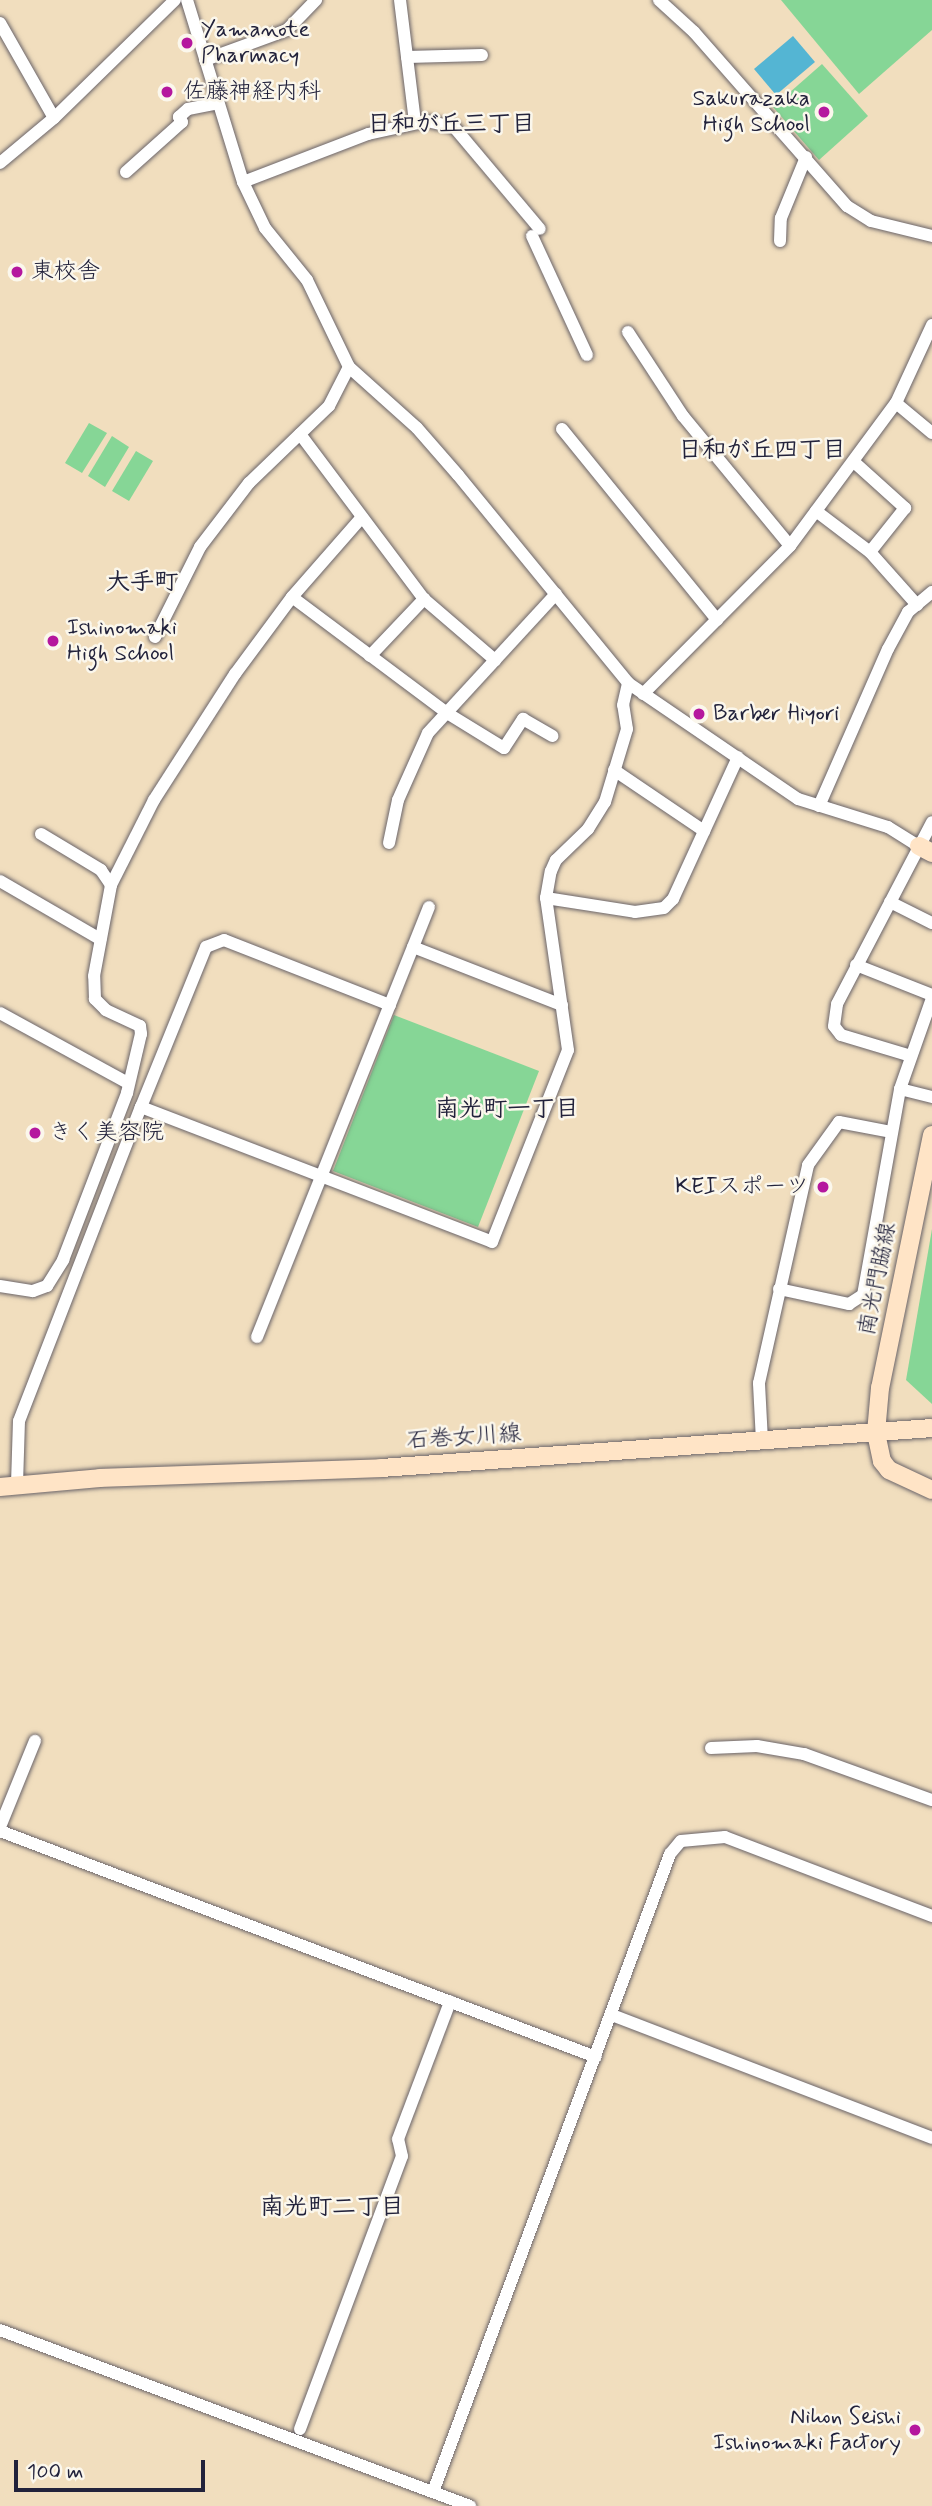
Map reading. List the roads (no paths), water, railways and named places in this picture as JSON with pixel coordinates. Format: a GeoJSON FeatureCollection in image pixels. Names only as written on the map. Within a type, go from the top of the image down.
{"type":"FeatureCollection","features":[{"type":"Feature","properties":{"kind":"main road","name":"南光門脇線"},"geometry":{"type":"LineString","coordinates":[[876,1433],[880,1388],[932,1135]]}},
{"type":"Feature","properties":{"kind":"main road","name":"石巻女川線"},"geometry":{"type":"LineString","coordinates":[[9,1485],[381,1468],[932,1428]]}},
{"type":"Feature","properties":{"kind":"main road"},"geometry":{"type":"LineString","coordinates":[[876,1433],[882,1461],[889,1471],[932,1490]]}},
{"type":"Feature","properties":{"kind":"street"},"geometry":{"type":"LineString","coordinates":[[0,163],[54,118],[175,0]]}},
{"type":"Feature","properties":{"kind":"street"},"geometry":{"type":"LineString","coordinates":[[187,0],[243,182],[265,228],[307,280],[349,367],[417,428],[628,683],[738,757],[786,793],[888,827],[926,849]]}},
{"type":"Feature","properties":{"kind":"street"},"geometry":{"type":"LineString","coordinates":[[205,60],[287,30],[317,0]]}},
{"type":"Feature","properties":{"kind":"street"},"geometry":{"type":"LineString","coordinates":[[400,0],[415,122]]}},
{"type":"Feature","properties":{"kind":"street"},"geometry":{"type":"LineString","coordinates":[[659,0],[694,32],[806,157],[846,206],[871,221],[932,236]]}},
{"type":"Feature","properties":{"kind":"street"},"geometry":{"type":"LineString","coordinates":[[0,23],[54,118]]}},
{"type":"Feature","properties":{"kind":"street"},"geometry":{"type":"LineString","coordinates":[[407,57],[482,55]]}},
{"type":"Feature","properties":{"kind":"street"},"geometry":{"type":"LineString","coordinates":[[126,172],[182,122],[178,117],[188,109],[218,103]]}},
{"type":"Feature","properties":{"kind":"street"},"geometry":{"type":"LineString","coordinates":[[243,182],[368,134],[415,122],[454,127],[536,233],[587,355]]}},
{"type":"Feature","properties":{"kind":"street"},"geometry":{"type":"LineString","coordinates":[[780,241],[781,218],[806,157]]}},
{"type":"Feature","properties":{"kind":"street"},"geometry":{"type":"LineString","coordinates":[[643,694],[790,545],[896,403],[932,325]]}},
{"type":"Feature","properties":{"kind":"street"},"geometry":{"type":"LineString","coordinates":[[628,332],[683,416],[790,545]]}},
{"type":"Feature","properties":{"kind":"street"},"geometry":{"type":"LineString","coordinates":[[155,637],[200,547],[249,483],[329,406],[349,367]]}},
{"type":"Feature","properties":{"kind":"street"},"geometry":{"type":"LineString","coordinates":[[896,403],[932,433]]}},
{"type":"Feature","properties":{"kind":"street"},"geometry":{"type":"LineString","coordinates":[[562,429],[717,620]]}},
{"type":"Feature","properties":{"kind":"street"},"geometry":{"type":"LineString","coordinates":[[300,434],[424,599],[495,660]]}},
{"type":"Feature","properties":{"kind":"street"},"geometry":{"type":"LineString","coordinates":[[854,462],[905,508],[870,552]]}},
{"type":"Feature","properties":{"kind":"street"},"geometry":{"type":"LineString","coordinates":[[816,511],[870,552],[917,605]]}},
{"type":"Feature","properties":{"kind":"street"},"geometry":{"type":"LineString","coordinates":[[0,1286],[33,1291],[47,1286],[63,1260],[127,1093],[126,1082],[140,1026],[106,1010],[95,999],[100,939],[111,885],[154,800],[292,597],[362,517]]}},
{"type":"Feature","properties":{"kind":"street"},"geometry":{"type":"LineString","coordinates":[[819,806],[883,659],[917,605],[932,592]]}},
{"type":"Feature","properties":{"kind":"street"},"geometry":{"type":"LineString","coordinates":[[389,843],[398,800],[428,733],[556,594]]}},
{"type":"Feature","properties":{"kind":"street"},"geometry":{"type":"LineString","coordinates":[[292,597],[447,713],[505,748],[523,719],[552,736]]}},
{"type":"Feature","properties":{"kind":"street"},"geometry":{"type":"LineString","coordinates":[[370,656],[424,599]]}},
{"type":"Feature","properties":{"kind":"street"},"geometry":{"type":"LineString","coordinates":[[141,1107],[492,1242],[569,1050],[546,898],[555,860],[588,829],[605,802],[627,729],[623,705],[628,683]]}},
{"type":"Feature","properties":{"kind":"street"},"geometry":{"type":"LineString","coordinates":[[546,898],[635,912],[664,908],[673,899],[738,757]]}},
{"type":"Feature","properties":{"kind":"street"},"geometry":{"type":"LineString","coordinates":[[614,770],[704,831]]}},
{"type":"Feature","properties":{"kind":"street"},"geometry":{"type":"LineString","coordinates":[[911,1056],[841,1035],[834,1026],[837,1004],[890,902],[926,849],[932,822]]}},
{"type":"Feature","properties":{"kind":"street"},"geometry":{"type":"LineString","coordinates":[[41,834],[101,870],[111,885]]}},
{"type":"Feature","properties":{"kind":"street"},"geometry":{"type":"LineString","coordinates":[[0,881],[100,939]]}},
{"type":"Feature","properties":{"kind":"street"},"geometry":{"type":"LineString","coordinates":[[890,902],[932,923]]}},
{"type":"Feature","properties":{"kind":"street"},"geometry":{"type":"LineString","coordinates":[[257,1337],[429,907]]}},
{"type":"Feature","properties":{"kind":"street"},"geometry":{"type":"LineString","coordinates":[[9,1485],[19,1421],[206,947],[224,940],[390,1005]]}},
{"type":"Feature","properties":{"kind":"street"},"geometry":{"type":"LineString","coordinates":[[413,947],[562,1005]]}},
{"type":"Feature","properties":{"kind":"street"},"geometry":{"type":"LineString","coordinates":[[779,1289],[849,1304],[863,1295],[900,1089],[932,997],[856,965]]}},
{"type":"Feature","properties":{"kind":"street"},"geometry":{"type":"LineString","coordinates":[[0,1013],[126,1082]]}},
{"type":"Feature","properties":{"kind":"street"},"geometry":{"type":"LineString","coordinates":[[900,1089],[932,1097]]}},
{"type":"Feature","properties":{"kind":"street"},"geometry":{"type":"LineString","coordinates":[[762,1441],[758,1383],[808,1165],[839,1122],[892,1132]]}},
{"type":"Feature","properties":{"kind":"street"},"geometry":{"type":"LineString","coordinates":[[63,1260],[78,1267]]}},
{"type":"Feature","properties":{"kind":"street"},"geometry":{"type":"LineString","coordinates":[[35,1741],[0,1829],[596,2057]]}},
{"type":"Feature","properties":{"kind":"street"},"geometry":{"type":"LineString","coordinates":[[711,1748],[757,1746],[804,1755],[932,1800]]}},
{"type":"Feature","properties":{"kind":"street"},"geometry":{"type":"LineString","coordinates":[[433,2492],[670,1854],[681,1841],[725,1836],[932,1916]]}},
{"type":"Feature","properties":{"kind":"street"},"geometry":{"type":"LineString","coordinates":[[300,2429],[402,2156],[398,2139],[450,2002]]}},
{"type":"Feature","properties":{"kind":"street"},"geometry":{"type":"LineString","coordinates":[[612,2015],[932,2138]]}},
{"type":"Feature","properties":{"kind":"street"},"geometry":{"type":"LineString","coordinates":[[0,2330],[470,2506]]}},
{"type":"Feature","properties":{"kind":"water"},"geometry":{"type":"Polygon","coordinates":[[[793,36],[815,62],[776,95],[754,69],[793,36]]]}},
{"type":"Feature","properties":{"kind":"place","name":"Yamanote Pharmacy"},"geometry":{"type":"Point","coordinates":[187,43]}},
{"type":"Feature","properties":{"kind":"place","name":"佐藤神経内科"},"geometry":{"type":"Point","coordinates":[167,92]}},
{"type":"Feature","properties":{"kind":"place","name":"Sakurazaka High School"},"geometry":{"type":"Point","coordinates":[824,112]}},
{"type":"Feature","properties":{"kind":"place","name":"東校舎"},"geometry":{"type":"Point","coordinates":[17,272]}},
{"type":"Feature","properties":{"kind":"place","name":"Ishinomaki High School"},"geometry":{"type":"Point","coordinates":[53,641]}},
{"type":"Feature","properties":{"kind":"place","name":"Barber Hiyori"},"geometry":{"type":"Point","coordinates":[699,714]}},
{"type":"Feature","properties":{"kind":"place","name":"きく美容院"},"geometry":{"type":"Point","coordinates":[35,1133]}},
{"type":"Feature","properties":{"kind":"place","name":"KEIスポーツ"},"geometry":{"type":"Point","coordinates":[823,1187]}},
{"type":"Feature","properties":{"kind":"place","name":"Nihon Seishi Ishinomaki Factory"},"geometry":{"type":"Point","coordinates":[915,2430]}},
{"type":"Feature","properties":{"kind":"district","name":"日和が丘三丁目"},"geometry":{"type":"Point","coordinates":[451,125]}},
{"type":"Feature","properties":{"kind":"district","name":"日和が丘四丁目"},"geometry":{"type":"Point","coordinates":[762,451]}},
{"type":"Feature","properties":{"kind":"district","name":"大手町"},"geometry":{"type":"Point","coordinates":[142,583]}},
{"type":"Feature","properties":{"kind":"district","name":"南光町一丁目"},"geometry":{"type":"Point","coordinates":[507,1110]}},
{"type":"Feature","properties":{"kind":"district","name":"南光町二丁目"},"geometry":{"type":"Point","coordinates":[332,2208]}}]}
